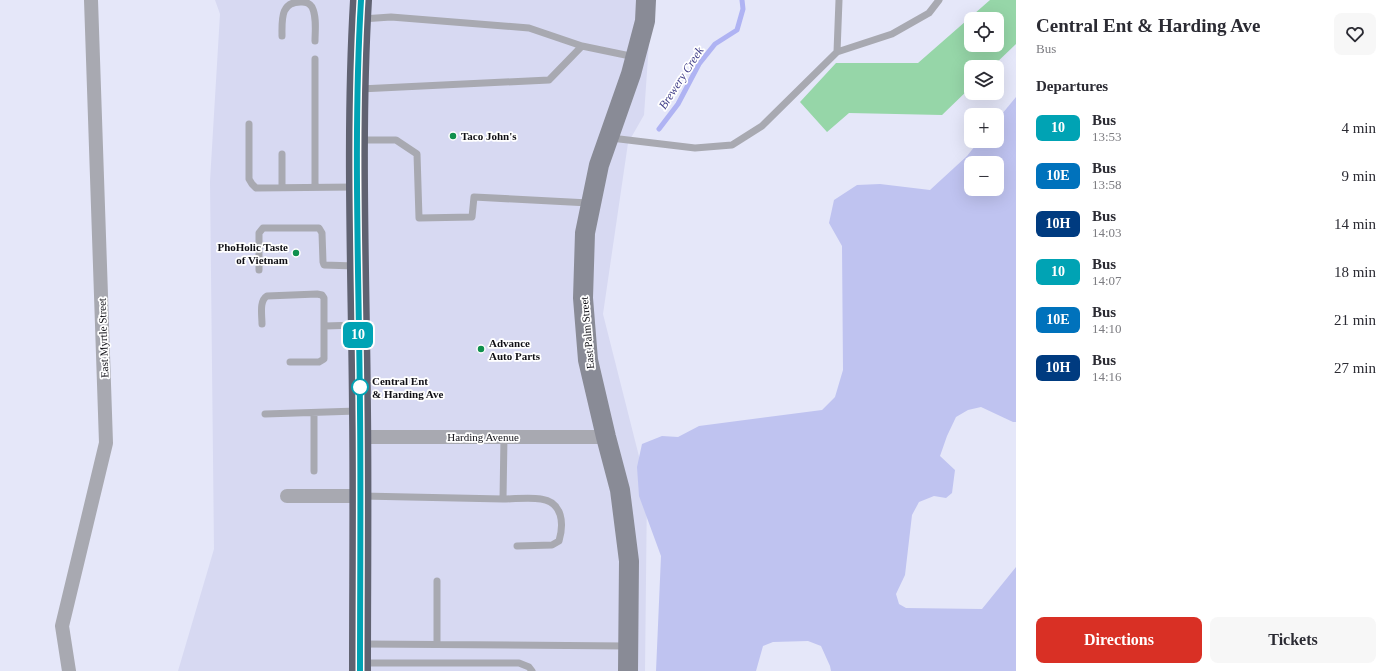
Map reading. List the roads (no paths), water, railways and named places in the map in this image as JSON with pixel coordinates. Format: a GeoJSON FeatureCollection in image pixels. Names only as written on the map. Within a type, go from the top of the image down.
{"type":"FeatureCollection","features":[{"type":"Feature","properties":{"kind":"highway"},"geometry":{"type":"LineString","coordinates":[[360,10],[357,89],[360,411],[360,659]]}},
{"type":"Feature","properties":{"kind":"street","name":"East Myrtle Street"},"geometry":{"type":"LineString","coordinates":[[69,671],[62,626],[106,443],[91,0]]}},
{"type":"Feature","properties":{"kind":"street","name":"East Palm Street"},"geometry":{"type":"LineString","coordinates":[[628,671],[629,561],[620,490],[588,360],[583,298],[585,233],[599,165],[636,57],[645,21],[646,0]]}},
{"type":"Feature","properties":{"kind":"street","name":"Harding Avenue"},"geometry":{"type":"LineString","coordinates":[[360,437],[606,438]]}},
{"type":"Feature","properties":{"kind":"street"},"geometry":{"type":"LineString","coordinates":[[287,496],[360,496]]}},
{"type":"Feature","properties":{"kind":"lane"},"geometry":{"type":"LineString","coordinates":[[838,0],[838,52]]}},
{"type":"Feature","properties":{"kind":"lane"},"geometry":{"type":"LineString","coordinates":[[609,138],[695,148],[732,144],[762,126],[838,52],[892,34],[929,13],[939,0]]}},
{"type":"Feature","properties":{"kind":"lane"},"geometry":{"type":"LineString","coordinates":[[282,36],[282,15],[286,8],[293,2],[307,2],[312,6],[315,16],[315,41]]}},
{"type":"Feature","properties":{"kind":"lane"},"geometry":{"type":"LineString","coordinates":[[360,10],[391,17],[529,28],[582,46],[636,57]]}},
{"type":"Feature","properties":{"kind":"lane"},"geometry":{"type":"LineString","coordinates":[[357,89],[389,89],[549,80],[582,46]]}},
{"type":"Feature","properties":{"kind":"lane"},"geometry":{"type":"LineString","coordinates":[[315,59],[315,187]]}},
{"type":"Feature","properties":{"kind":"lane"},"geometry":{"type":"LineString","coordinates":[[249,124],[249,179],[256,188],[357,187]]}},
{"type":"Feature","properties":{"kind":"lane"},"geometry":{"type":"LineString","coordinates":[[358,140],[396,140],[417,154],[419,218],[472,217],[474,197],[591,204]]}},
{"type":"Feature","properties":{"kind":"lane"},"geometry":{"type":"LineString","coordinates":[[282,154],[282,187]]}},
{"type":"Feature","properties":{"kind":"lane"},"geometry":{"type":"LineString","coordinates":[[259,270],[259,233],[263,228],[319,228],[322,234],[324,264],[358,266]]}},
{"type":"Feature","properties":{"kind":"lane"},"geometry":{"type":"LineString","coordinates":[[262,324],[262,302],[263,298],[267,296],[322,295],[324,298],[325,326],[324,359],[319,362],[290,362]]}},
{"type":"Feature","properties":{"kind":"lane"},"geometry":{"type":"LineString","coordinates":[[325,326],[358,325]]}},
{"type":"Feature","properties":{"kind":"lane"},"geometry":{"type":"LineString","coordinates":[[265,414],[360,411]]}},
{"type":"Feature","properties":{"kind":"lane"},"geometry":{"type":"LineString","coordinates":[[314,413],[314,471]]}},
{"type":"Feature","properties":{"kind":"lane"},"geometry":{"type":"LineString","coordinates":[[503,499],[504,437]]}},
{"type":"Feature","properties":{"kind":"lane"},"geometry":{"type":"LineString","coordinates":[[360,496],[542,499],[554,504],[561,516],[562,530],[559,541],[552,545],[517,546]]}},
{"type":"Feature","properties":{"kind":"lane"},"geometry":{"type":"LineString","coordinates":[[437,581],[437,644]]}},
{"type":"Feature","properties":{"kind":"lane"},"geometry":{"type":"LineString","coordinates":[[360,659],[437,644],[628,646]]}},
{"type":"Feature","properties":{"kind":"lane"},"geometry":{"type":"LineString","coordinates":[[360,659],[519,663],[529,667],[532,671]]}},
{"type":"Feature","properties":{"kind":"waterway","name":"Brewery Creek"},"geometry":{"type":"LineString","coordinates":[[659,129],[678,104],[699,64],[715,44],[737,30],[743,9],[742,0]]}},
{"type":"Feature","properties":{"kind":"place","name":"Taco John's"},"geometry":{"type":"Point","coordinates":[453,136]}},
{"type":"Feature","properties":{"kind":"place","name":"PhoHolic Taste of Vietnam"},"geometry":{"type":"Point","coordinates":[296,253]}},
{"type":"Feature","properties":{"kind":"place","name":"Advance Auto Parts"},"geometry":{"type":"Point","coordinates":[481,349]}},
{"type":"Feature","properties":{"kind":"place","name":"Central Ent & Harding Ave"},"geometry":{"type":"Point","coordinates":[360,387]}}]}
